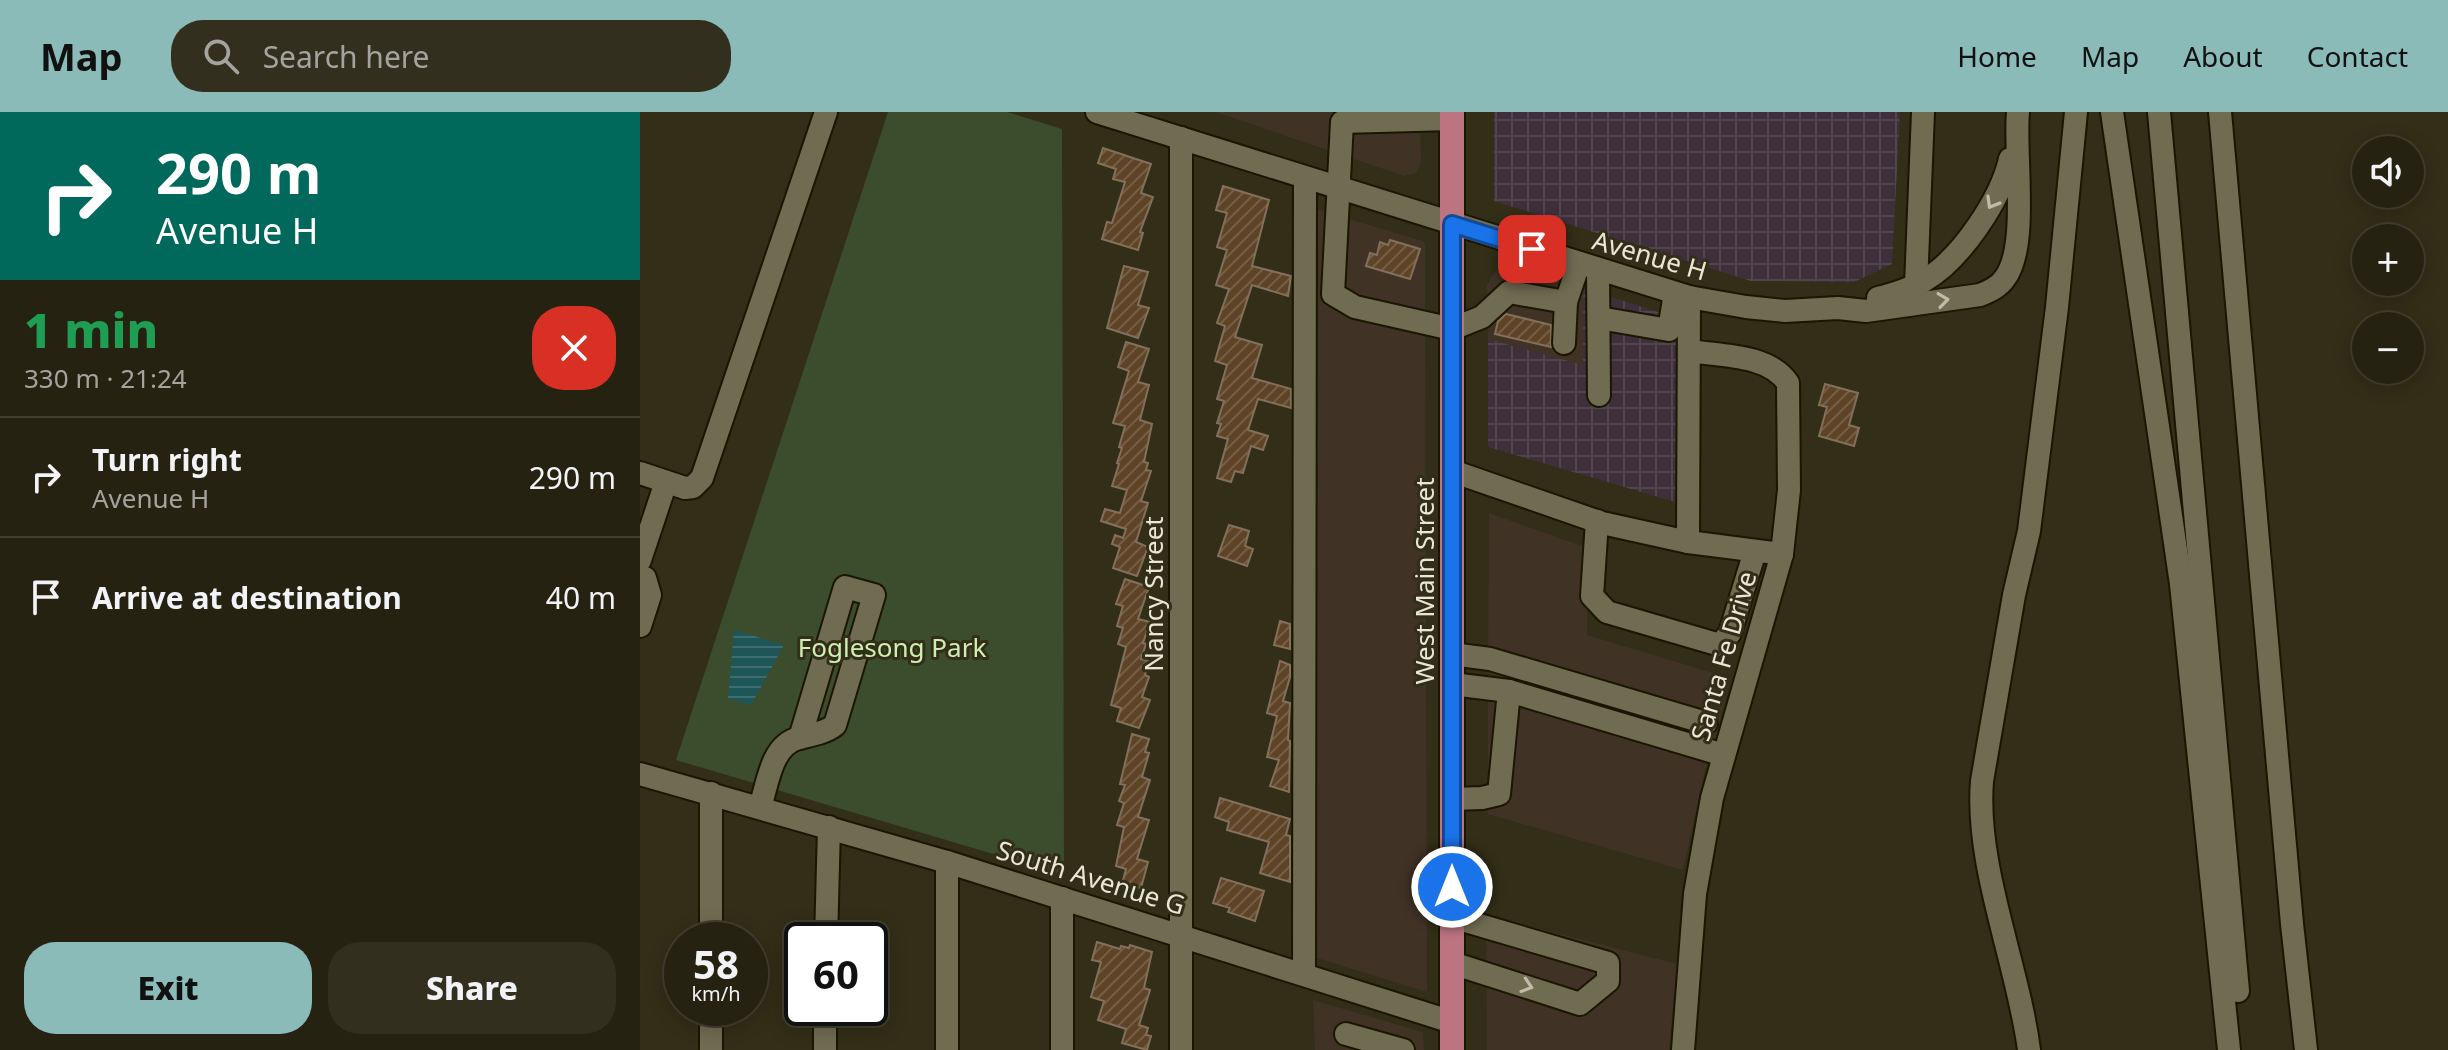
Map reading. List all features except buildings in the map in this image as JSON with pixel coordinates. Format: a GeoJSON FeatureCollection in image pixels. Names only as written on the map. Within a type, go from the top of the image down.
{"type":"FeatureCollection","features":[{"type":"Feature","properties":{"kind":"main road","name":"West Main Street"},"geometry":{"type":"LineString","coordinates":[[1452,116],[1452,1050]]}},
{"type":"Feature","properties":{"kind":"street"},"geometry":{"type":"LineString","coordinates":[[640,473],[685,488],[693,487],[702,478],[826,112]]}},
{"type":"Feature","properties":{"kind":"street","name":"Avenue H"},"geometry":{"type":"LineString","coordinates":[[1097,112],[1682,295],[1772,310],[1838,308]]}},
{"type":"Feature","properties":{"kind":"street"},"geometry":{"type":"LineString","coordinates":[[1916,285],[1923,112]]}},
{"type":"Feature","properties":{"kind":"street"},"geometry":{"type":"LineString","coordinates":[[2029,1050],[2018,985],[1984,840],[1980,808],[2008,625],[2029,531],[2057,307],[2076,112]]}},
{"type":"Feature","properties":{"kind":"street"},"geometry":{"type":"LineString","coordinates":[[2112,112],[2181,584],[2229,1050]]}},
{"type":"Feature","properties":{"kind":"street"},"geometry":{"type":"LineString","coordinates":[[2159,112],[2244,1050]]}},
{"type":"Feature","properties":{"kind":"street"},"geometry":{"type":"LineString","coordinates":[[2220,112],[2292,924],[2306,1050]]}},
{"type":"Feature","properties":{"kind":"street"},"geometry":{"type":"LineString","coordinates":[[1452,116],[1342,122],[1333,294],[1355,307],[1452,329],[1482,317],[1509,292],[1566,302]]}},
{"type":"Feature","properties":{"kind":"street"},"geometry":{"type":"LineString","coordinates":[[1838,308],[1902,291],[1927,280],[1954,254],[1992,204],[2006,178],[2017,121]]}},
{"type":"Feature","properties":{"kind":"street"},"geometry":{"type":"LineString","coordinates":[[1838,308],[1866,311],[1980,295],[1994,290],[2006,278],[2014,261],[2018,239],[2017,121]]}},
{"type":"Feature","properties":{"kind":"street","name":"Nancy Street"},"geometry":{"type":"LineString","coordinates":[[1181,138],[1181,1050]]}},
{"type":"Feature","properties":{"kind":"street"},"geometry":{"type":"LineString","coordinates":[[1304,974],[1305,179]]}},
{"type":"Feature","properties":{"kind":"street"},"geometry":{"type":"LineString","coordinates":[[1564,343],[1566,302],[1589,266]]}},
{"type":"Feature","properties":{"kind":"street"},"geometry":{"type":"LineString","coordinates":[[1589,266],[1599,318],[1599,395]]}},
{"type":"Feature","properties":{"kind":"street"},"geometry":{"type":"LineString","coordinates":[[1599,318],[1669,330],[1682,295]]}},
{"type":"Feature","properties":{"kind":"street"},"geometry":{"type":"LineString","coordinates":[[1682,295],[1689,351],[1688,542]]}},
{"type":"Feature","properties":{"kind":"street","name":"Santa Fe Drive"},"geometry":{"type":"LineString","coordinates":[[1683,1050],[1695,894],[1712,798],[1782,554],[1789,490],[1788,383],[1779,371],[1767,364],[1689,351]]}},
{"type":"Feature","properties":{"kind":"street"},"geometry":{"type":"LineString","coordinates":[[1452,471],[1597,521],[1688,542],[1782,554]]}},
{"type":"Feature","properties":{"kind":"street"},"geometry":{"type":"LineString","coordinates":[[640,560],[666,482]]}},
{"type":"Feature","properties":{"kind":"street"},"geometry":{"type":"LineString","coordinates":[[1597,521],[1592,596],[1607,612],[1720,645],[1730,633],[1755,551]]}},
{"type":"Feature","properties":{"kind":"street"},"geometry":{"type":"LineString","coordinates":[[640,576],[645,578],[650,595],[640,626]]}},
{"type":"Feature","properties":{"kind":"street"},"geometry":{"type":"LineString","coordinates":[[760,807],[778,750],[789,740],[800,738],[829,730],[835,725],[874,595],[845,587],[800,738]]}},
{"type":"Feature","properties":{"kind":"street"},"geometry":{"type":"LineString","coordinates":[[1452,654],[1490,659],[1706,723]]}},
{"type":"Feature","properties":{"kind":"street"},"geometry":{"type":"LineString","coordinates":[[1452,684],[1509,691],[1724,755]]}},
{"type":"Feature","properties":{"kind":"street"},"geometry":{"type":"LineString","coordinates":[[1452,799],[1499,794],[1509,691]]}},
{"type":"Feature","properties":{"kind":"street","name":"South Avenue G"},"geometry":{"type":"LineString","coordinates":[[640,774],[947,862],[1452,1022]]}},
{"type":"Feature","properties":{"kind":"street"},"geometry":{"type":"LineString","coordinates":[[711,793],[711,922]]}},
{"type":"Feature","properties":{"kind":"street"},"geometry":{"type":"LineString","coordinates":[[826,922],[829,827]]}},
{"type":"Feature","properties":{"kind":"street"},"geometry":{"type":"LineString","coordinates":[[947,862],[947,1050]]}},
{"type":"Feature","properties":{"kind":"street"},"geometry":{"type":"LineString","coordinates":[[1062,898],[1062,1050]]}},
{"type":"Feature","properties":{"kind":"street"},"geometry":{"type":"LineString","coordinates":[[1452,917],[1608,963],[1608,981],[1580,1004],[1452,963]]}},
{"type":"Feature","properties":{"kind":"street"},"geometry":{"type":"LineString","coordinates":[[711,1026],[711,1050]]}},
{"type":"Feature","properties":{"kind":"street"},"geometry":{"type":"LineString","coordinates":[[825,1026],[825,1050]]}},
{"type":"Feature","properties":{"kind":"street"},"geometry":{"type":"LineString","coordinates":[[1346,1034],[1403,1050]]}},
{"type":"Feature","properties":{"kind":"shaded area"},"geometry":{"type":"Polygon","coordinates":[[[1216,112],[1420,112],[1421,163],[1416,173],[1404,176],[1216,112]]]}},
{"type":"Feature","properties":{"kind":"shaded area"},"geometry":{"type":"Polygon","coordinates":[[[1494,112],[1900,112],[1892,264],[1854,282],[1751,281],[1494,201],[1494,112]]]}},
{"type":"Feature","properties":{"kind":"shaded area"},"geometry":{"type":"Polygon","coordinates":[[[1315,209],[1425,244],[1427,992],[1314,957],[1315,209]]]}},
{"type":"Feature","properties":{"kind":"shaded area"},"geometry":{"type":"Polygon","coordinates":[[[1513,265],[1583,288],[1583,365],[1488,339],[1487,285],[1495,272],[1513,265]]]}},
{"type":"Feature","properties":{"kind":"shaded area"},"geometry":{"type":"Polygon","coordinates":[[[1583,288],[1683,320],[1682,504],[1488,447],[1488,339],[1583,365],[1583,288]]]}},
{"type":"Feature","properties":{"kind":"shaded area"},"geometry":{"type":"Polygon","coordinates":[[[1489,513],[1587,548],[1587,635],[1730,678],[1714,749],[1488,673],[1489,513]]]}},
{"type":"Feature","properties":{"kind":"shaded area"},"geometry":{"type":"Polygon","coordinates":[[[1488,696],[1515,698],[1707,762],[1683,870],[1488,814],[1488,696]]]}},
{"type":"Feature","properties":{"kind":"shaded area"},"geometry":{"type":"Polygon","coordinates":[[[1486,915],[1677,964],[1669,1050],[1487,1050],[1486,915]]]}},
{"type":"Feature","properties":{"kind":"shaded area"},"geometry":{"type":"Polygon","coordinates":[[[1313,1000],[1423,1032],[1424,1050],[1315,1050],[1313,1000]]]}},
{"type":"Feature","properties":{"kind":"green space","name":"Foglesong Park"},"geometry":{"type":"Polygon","coordinates":[[[888,112],[1007,112],[1062,129],[1064,875],[676,760],[888,112]]]}},
{"type":"Feature","properties":{"kind":"water"},"geometry":{"type":"Polygon","coordinates":[[[734,630],[784,645],[751,705],[728,699],[734,630]]]}},
{"type":"Feature","properties":{"kind":"route"},"geometry":{"type":"LineString","coordinates":[[1452,887],[1452,224],[1532,249]]}}]}
